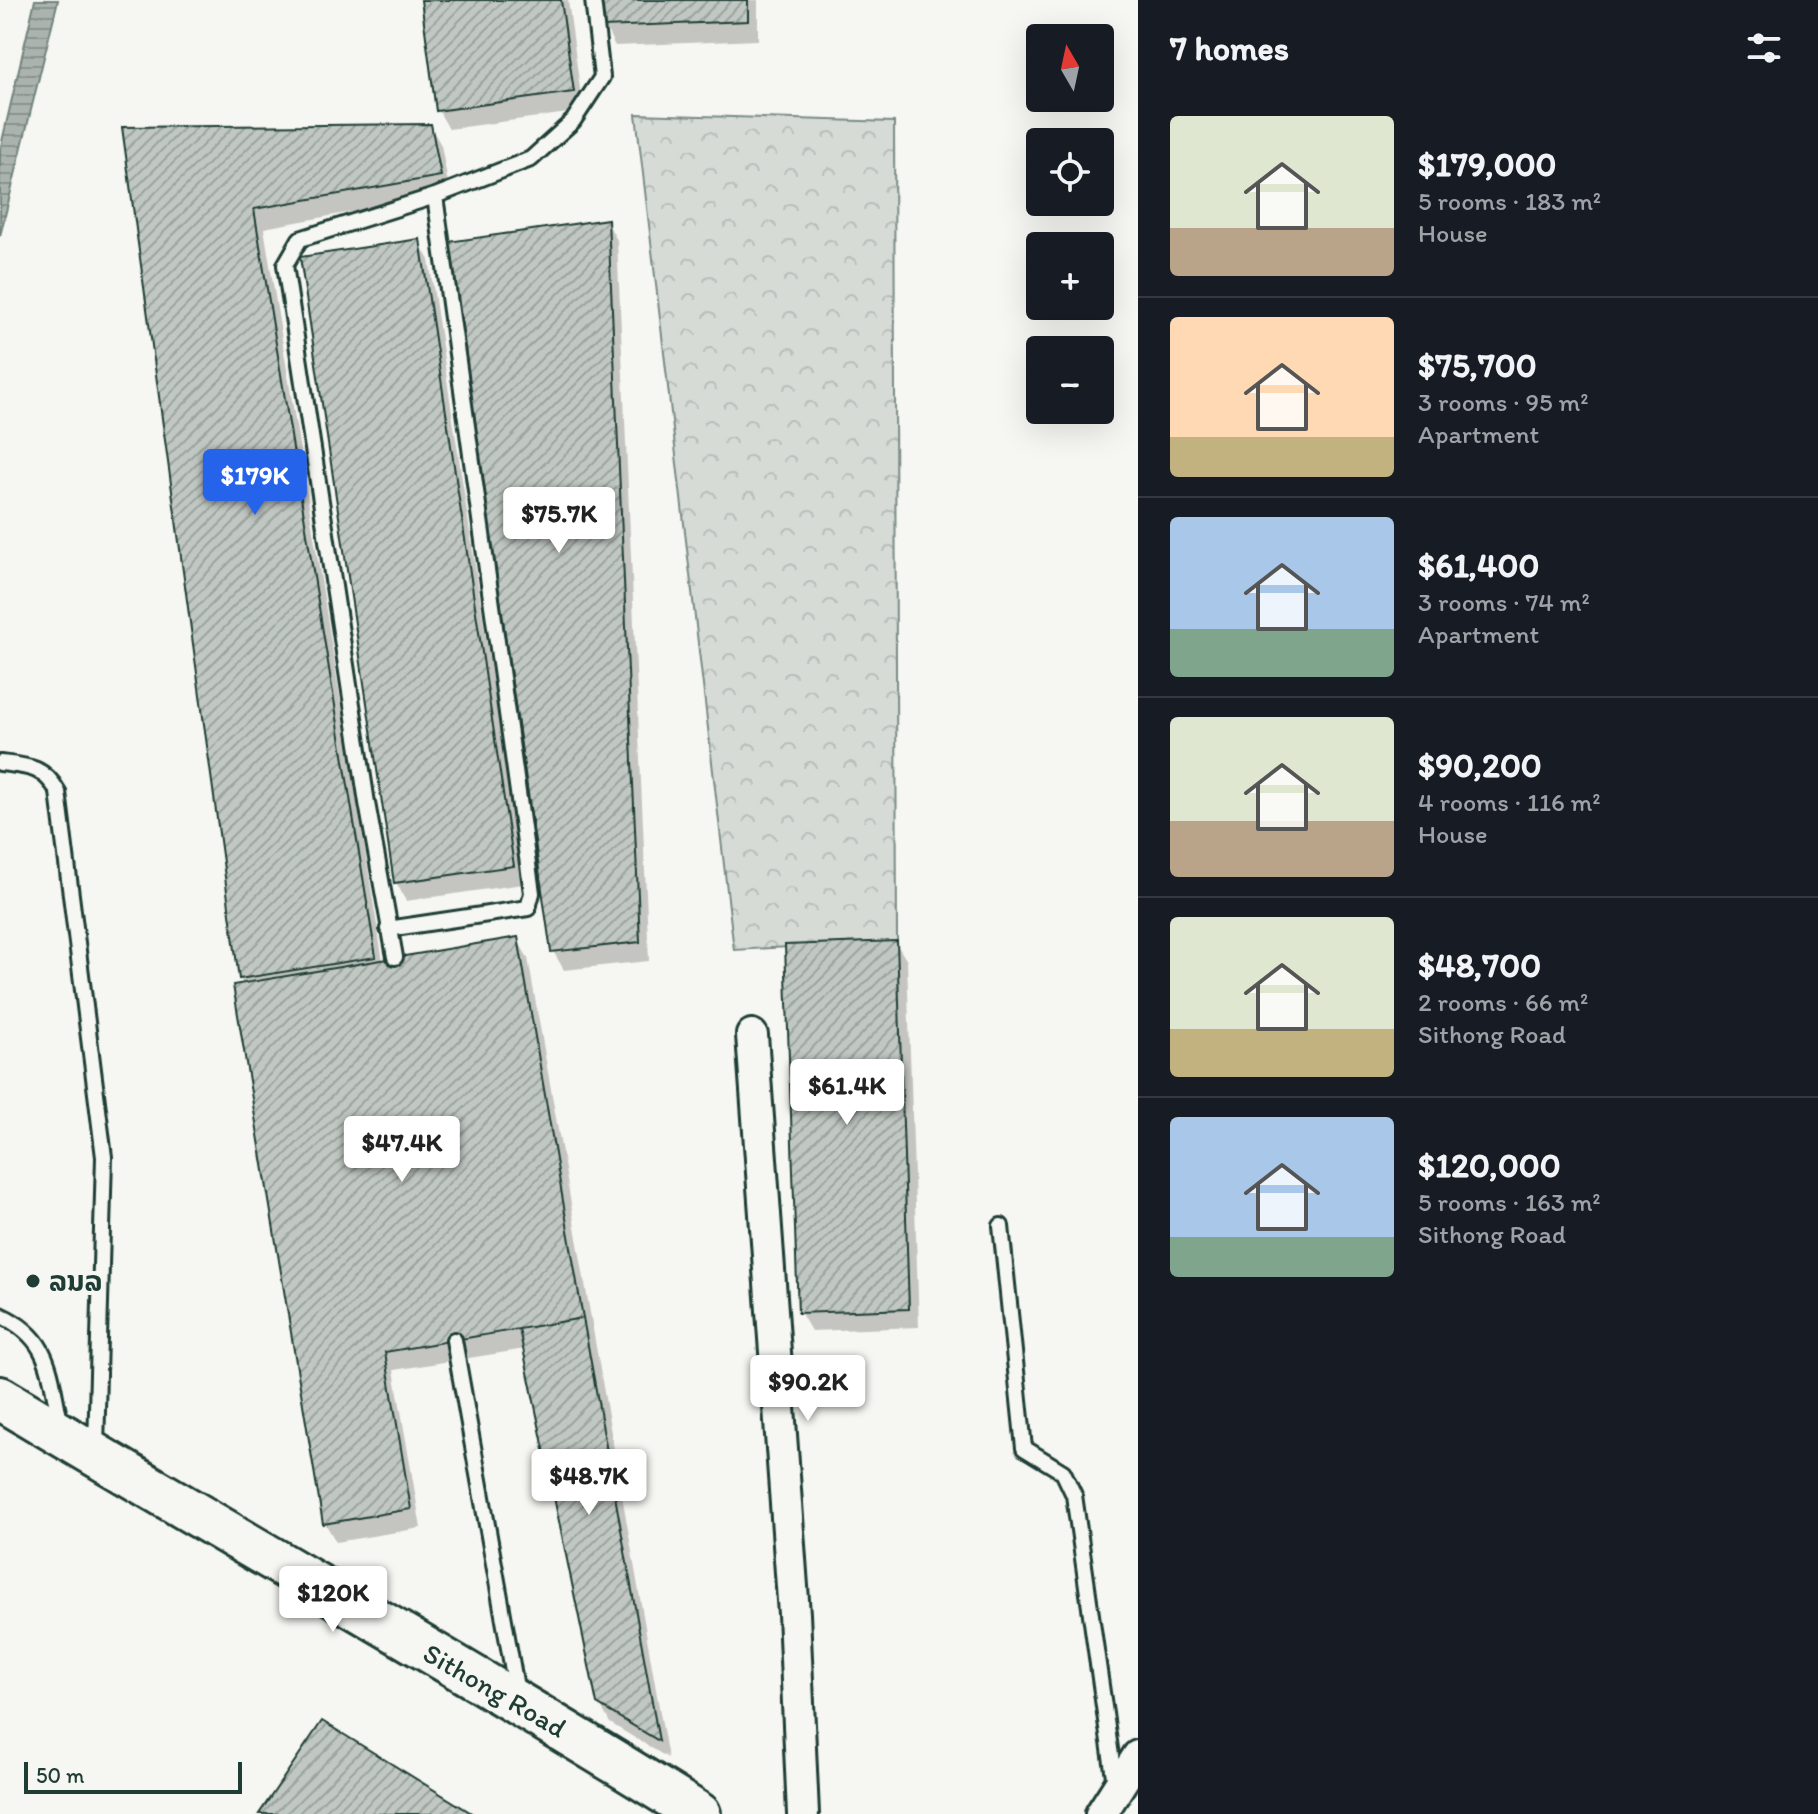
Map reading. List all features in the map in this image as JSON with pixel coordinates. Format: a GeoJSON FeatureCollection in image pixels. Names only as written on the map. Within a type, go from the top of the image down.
{"type":"FeatureCollection","features":[{"type":"Feature","properties":{"kind":"main road","name":"Sithong Road"},"geometry":{"type":"LineString","coordinates":[[0,1398],[268,1560],[518,1701],[699,1814]]}},
{"type":"Feature","properties":{"kind":"street"},"geometry":{"type":"LineString","coordinates":[[752,1035],[794,1614],[803,1814]]}},
{"type":"Feature","properties":{"kind":"street"},"geometry":{"type":"LineString","coordinates":[[1108,1801],[1138,1756]]}},
{"type":"Feature","properties":{"kind":"lane"},"geometry":{"type":"LineString","coordinates":[[395,957],[388,929],[285,265],[300,239],[435,196],[531,159],[573,121],[602,77],[593,0]]}},
{"type":"Feature","properties":{"kind":"lane"},"geometry":{"type":"LineString","coordinates":[[388,929],[528,908],[532,893],[435,196]]}},
{"type":"Feature","properties":{"kind":"lane"},"geometry":{"type":"LineString","coordinates":[[0,763],[38,768],[50,778],[58,792],[104,1157],[79,1446]]}},
{"type":"Feature","properties":{"kind":"lane"},"geometry":{"type":"LineString","coordinates":[[1001,1226],[1024,1448],[1063,1472],[1074,1495],[1108,1801]]}},
{"type":"Feature","properties":{"kind":"lane"},"geometry":{"type":"LineString","coordinates":[[0,1315],[23,1325],[44,1351],[79,1446]]}},
{"type":"Feature","properties":{"kind":"lane"},"geometry":{"type":"LineString","coordinates":[[454,1340],[518,1701]]}},
{"type":"Feature","properties":{"kind":"green space"},"geometry":{"type":"Polygon","coordinates":[[[636,114],[894,122],[897,941],[734,950],[636,114]]]}},
{"type":"Feature","properties":{"kind":"shaded area"},"geometry":{"type":"Polygon","coordinates":[[[35,0],[58,0],[0,236],[0,150],[35,0]]]}},
{"type":"Feature","properties":{"kind":"building"},"geometry":{"type":"Polygon","coordinates":[[[421,0],[561,0],[574,92],[436,111],[421,0]]]}},
{"type":"Feature","properties":{"kind":"building"},"geometry":{"type":"Polygon","coordinates":[[[601,0],[748,0],[748,21],[603,27],[601,0]]]}},
{"type":"Feature","properties":{"kind":"building"},"geometry":{"type":"Polygon","coordinates":[[[431,124],[441,176],[254,209],[376,957],[239,979],[122,127],[431,124]]]}},
{"type":"Feature","properties":{"kind":"building"},"geometry":{"type":"Polygon","coordinates":[[[608,219],[640,942],[551,952],[448,242],[608,219]]]}},
{"type":"Feature","properties":{"kind":"building"},"geometry":{"type":"Polygon","coordinates":[[[420,239],[514,866],[394,883],[300,257],[420,239]]]}},
{"type":"Feature","properties":{"kind":"building"},"geometry":{"type":"Polygon","coordinates":[[[518,937],[583,1318],[385,1352],[411,1509],[323,1524],[233,985],[518,937]]]}},
{"type":"Feature","properties":{"kind":"building"},"geometry":{"type":"Polygon","coordinates":[[[897,941],[909,1309],[798,1313],[785,945],[897,941]]]}},
{"type":"Feature","properties":{"kind":"building"},"geometry":{"type":"Polygon","coordinates":[[[583,1318],[659,1741],[597,1704],[519,1329],[583,1318]]]}},
{"type":"Feature","properties":{"kind":"building"},"geometry":{"type":"Polygon","coordinates":[[[322,1721],[473,1814],[259,1814],[322,1721]]]}},
{"type":"Feature","properties":{"kind":"place","name":"ລນລ"},"geometry":{"type":"Point","coordinates":[33,1281]}}]}
